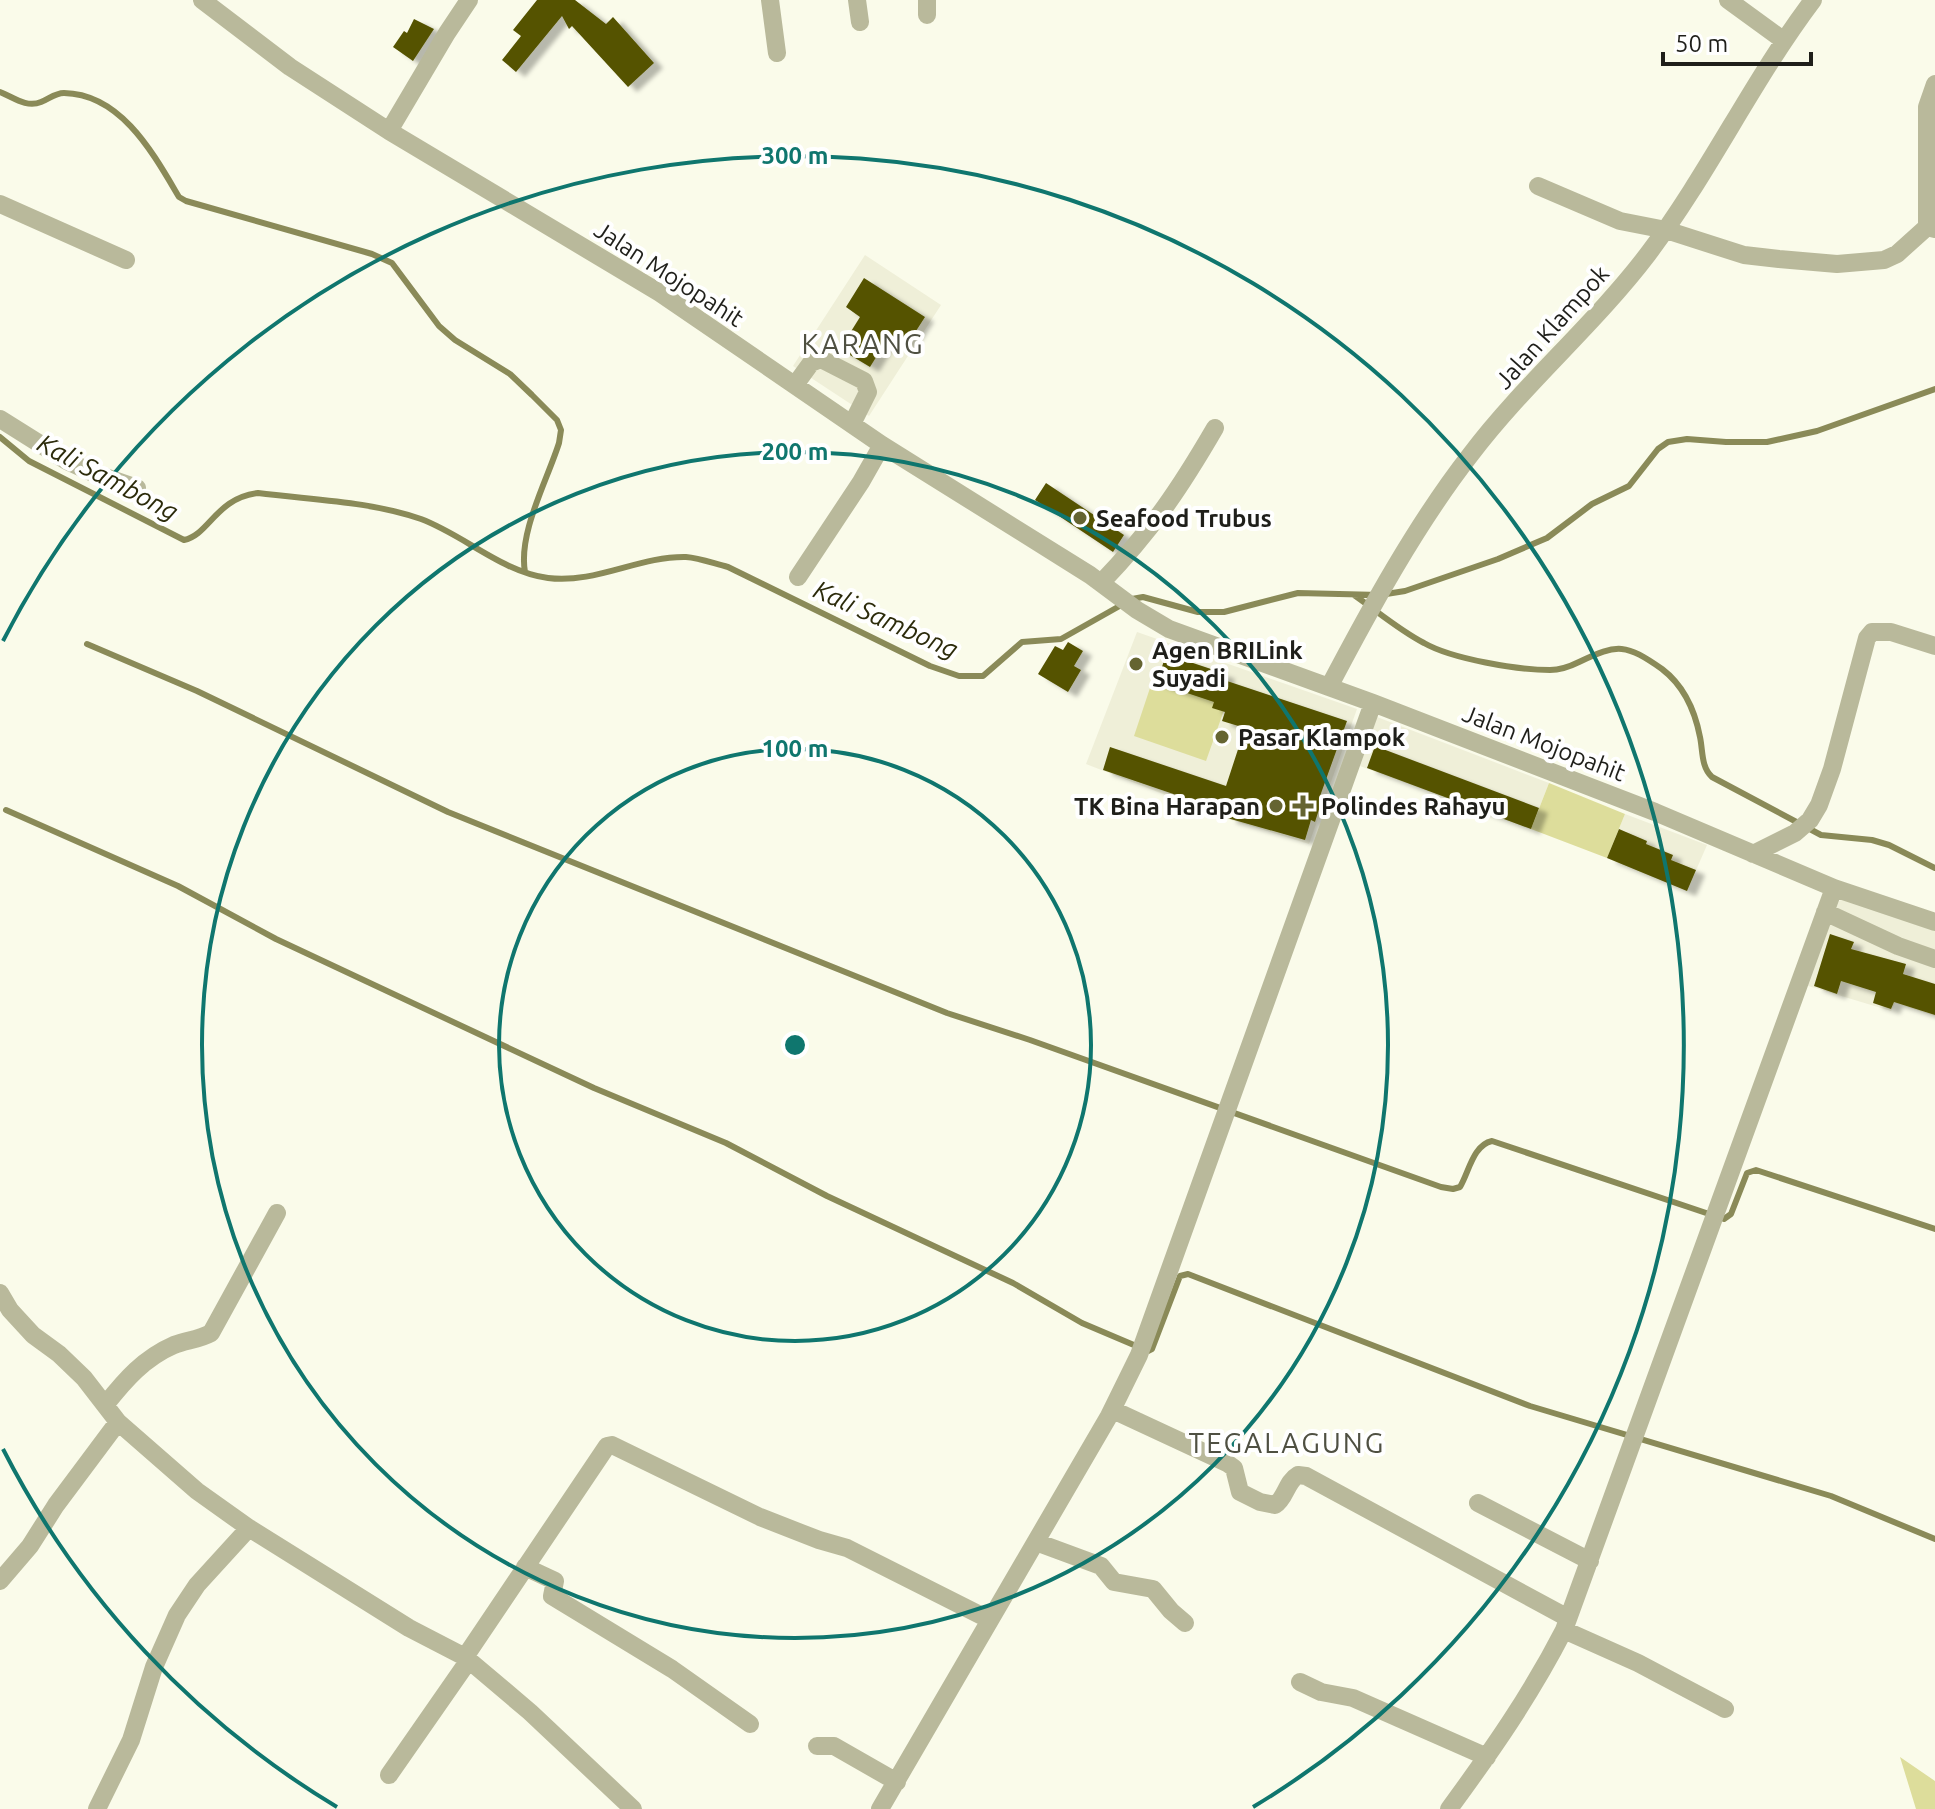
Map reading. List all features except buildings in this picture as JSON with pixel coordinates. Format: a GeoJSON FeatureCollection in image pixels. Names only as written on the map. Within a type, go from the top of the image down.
{"type":"FeatureCollection","features":[{"type":"Feature","properties":{"kind":"street","name":"Jalan Mojopahit"},"geometry":{"type":"LineString","coordinates":[[202,0],[290,67],[389,131],[660,293],[882,445],[1105,586],[1137,610],[1178,633],[1373,703],[1655,812],[1834,888],[1935,922]]}},
{"type":"Feature","properties":{"kind":"street"},"geometry":{"type":"LineString","coordinates":[[389,131],[469,0]]}},
{"type":"Feature","properties":{"kind":"street"},"geometry":{"type":"LineString","coordinates":[[770,0],[777,53]]}},
{"type":"Feature","properties":{"kind":"street"},"geometry":{"type":"LineString","coordinates":[[857,0],[860,22]]}},
{"type":"Feature","properties":{"kind":"street"},"geometry":{"type":"LineString","coordinates":[[1728,0],[1783,40]]}},
{"type":"Feature","properties":{"kind":"street","name":"Jalan Klampok"},"geometry":{"type":"LineString","coordinates":[[1329,687],[1367,616],[1471,454],[1600,313],[1666,230],[1783,40],[1813,0]]}},
{"type":"Feature","properties":{"kind":"street"},"geometry":{"type":"LineString","coordinates":[[1538,186],[1620,221],[1666,230],[1744,255],[1837,264],[1884,260],[1931,228],[1927,107],[1935,84]]}},
{"type":"Feature","properties":{"kind":"street"},"geometry":{"type":"LineString","coordinates":[[0,204],[126,260]]}},
{"type":"Feature","properties":{"kind":"street"},"geometry":{"type":"LineString","coordinates":[[795,385],[811,363],[821,359],[864,381],[868,392],[852,424]]}},
{"type":"Feature","properties":{"kind":"street"},"geometry":{"type":"LineString","coordinates":[[0,419],[67,461],[137,488]]}},
{"type":"Feature","properties":{"kind":"street"},"geometry":{"type":"LineString","coordinates":[[1105,586],[1167,508],[1215,428]]}},
{"type":"Feature","properties":{"kind":"street"},"geometry":{"type":"LineString","coordinates":[[798,577],[882,445]]}},
{"type":"Feature","properties":{"kind":"street"},"geometry":{"type":"LineString","coordinates":[[1753,854],[1795,833],[1810,820],[1819,805],[1832,769],[1867,638],[1872,632],[1891,632],[1935,646]]}},
{"type":"Feature","properties":{"kind":"street"},"geometry":{"type":"LineString","coordinates":[[880,1809],[1113,1410],[1139,1355],[1373,703]]}},
{"type":"Feature","properties":{"kind":"street"},"geometry":{"type":"LineString","coordinates":[[1449,1809],[1537,1683],[1566,1624],[1834,888]]}},
{"type":"Feature","properties":{"kind":"street"},"geometry":{"type":"LineString","coordinates":[[1854,924],[1864,898]]}},
{"type":"Feature","properties":{"kind":"street"},"geometry":{"type":"LineString","coordinates":[[1825,912],[1898,946],[1935,959]]}},
{"type":"Feature","properties":{"kind":"street"},"geometry":{"type":"LineString","coordinates":[[106,1404],[130,1374],[156,1354],[211,1333],[277,1213]]}},
{"type":"Feature","properties":{"kind":"street"},"geometry":{"type":"LineString","coordinates":[[0,1293],[10,1310],[33,1335],[84,1378],[118,1422],[197,1491],[249,1528],[409,1628],[467,1658],[530,1712],[633,1809]]}},
{"type":"Feature","properties":{"kind":"street"},"geometry":{"type":"LineString","coordinates":[[1113,1410],[1227,1463],[1234,1468],[1238,1488],[1245,1496],[1275,1505],[1290,1480],[1302,1475],[1566,1624],[1725,1709]]}},
{"type":"Feature","properties":{"kind":"street"},"geometry":{"type":"LineString","coordinates":[[0,1581],[30,1546],[56,1505],[118,1422]]}},
{"type":"Feature","properties":{"kind":"street"},"geometry":{"type":"LineString","coordinates":[[389,1775],[607,1446],[612,1445],[760,1517],[847,1548],[990,1620]]}},
{"type":"Feature","properties":{"kind":"street"},"geometry":{"type":"LineString","coordinates":[[1478,1503],[1590,1561]]}},
{"type":"Feature","properties":{"kind":"street"},"geometry":{"type":"LineString","coordinates":[[97,1809],[131,1740],[154,1667],[177,1615],[197,1585],[249,1528]]}},
{"type":"Feature","properties":{"kind":"street"},"geometry":{"type":"LineString","coordinates":[[1036,1542],[1097,1563],[1114,1582],[1151,1588],[1185,1623]]}},
{"type":"Feature","properties":{"kind":"street"},"geometry":{"type":"LineString","coordinates":[[525,1567],[555,1581],[552,1596],[672,1669],[750,1724]]}},
{"type":"Feature","properties":{"kind":"street"},"geometry":{"type":"LineString","coordinates":[[1300,1682],[1321,1692],[1353,1698],[1487,1757]]}},
{"type":"Feature","properties":{"kind":"street"},"geometry":{"type":"LineString","coordinates":[[817,1746],[834,1746],[897,1782]]}},
{"type":"Feature","properties":{"kind":"shaded area"},"geometry":{"type":"Polygon","coordinates":[[[865,255],[941,305],[869,416],[793,366],[865,255]]]}},
{"type":"Feature","properties":{"kind":"shaded area","name":"Pasar Klampok"},"geometry":{"type":"Polygon","coordinates":[[[1137,632],[1357,709],[1309,844],[1222,817],[1086,764],[1137,632]]]}},
{"type":"Feature","properties":{"kind":"shaded area"},"geometry":{"type":"Polygon","coordinates":[[[1377,717],[1549,783],[1531,829],[1360,766],[1377,717]]]}},
{"type":"Feature","properties":{"kind":"shaded area"},"geometry":{"type":"Polygon","coordinates":[[[1625,814],[1707,845],[1687,891],[1607,858],[1625,814]]]}},
{"type":"Feature","properties":{"kind":"shaded area"},"geometry":{"type":"Polygon","coordinates":[[[1844,899],[1935,929],[1935,1016],[1895,1003],[1891,1011],[1805,985],[1839,901],[1844,899]]]}},
{"type":"Feature","properties":{"kind":"green space"},"geometry":{"type":"Polygon","coordinates":[[[1156,670],[1229,696],[1206,761],[1134,736],[1156,670]]]}},
{"type":"Feature","properties":{"kind":"green space"},"geometry":{"type":"Polygon","coordinates":[[[1549,783],[1625,814],[1607,858],[1531,829],[1549,783]]]}},
{"type":"Feature","properties":{"kind":"green space"},"geometry":{"type":"Polygon","coordinates":[[[1900,1757],[1935,1781],[1935,1809],[1916,1809],[1900,1757]]]}},
{"type":"Feature","properties":{"kind":"waterway"},"geometry":{"type":"LineString","coordinates":[[0,92],[30,104],[64,93],[102,103],[133,129],[179,197],[186,201],[372,254],[392,263],[439,326],[455,340],[510,374],[557,420],[561,430],[559,443],[530,524],[524,557],[525,572]]}},
{"type":"Feature","properties":{"kind":"waterway","name":"Kali Sambong"},"geometry":{"type":"LineString","coordinates":[[0,437],[29,461],[184,540],[193,537],[232,502],[258,493],[401,513],[437,526],[499,561],[548,578],[583,577],[651,561],[686,557],[728,567],[930,666],[959,676],[983,676],[1022,642],[1061,639],[1132,599],[1143,597],[1198,612],[1224,612],[1298,593],[1380,595],[1405,591],[1498,559],[1547,538],[1592,504],[1629,486],[1658,449],[1668,442],[1687,439],[1767,442],[1817,431],[1935,389]]}},
{"type":"Feature","properties":{"kind":"waterway"},"geometry":{"type":"LineString","coordinates":[[1354,595],[1424,643],[1451,654],[1486,662],[1554,670],[1613,649],[1639,655],[1669,675],[1687,699],[1700,737],[1704,764],[1712,777],[1821,835],[1872,840],[1935,868]]}},
{"type":"Feature","properties":{"kind":"waterway"},"geometry":{"type":"LineString","coordinates":[[87,644],[197,691],[448,812],[947,1013],[1441,1187],[1460,1187],[1476,1153],[1492,1141],[1724,1219],[1731,1214],[1747,1173],[1756,1170],[1935,1229]]}},
{"type":"Feature","properties":{"kind":"waterway"},"geometry":{"type":"LineString","coordinates":[[6,810],[178,886],[276,939],[594,1088],[726,1143],[827,1196],[1013,1283],[1082,1323],[1148,1351],[1152,1349],[1180,1276],[1188,1274],[1530,1406],[1831,1496],[1935,1539]]}},
{"type":"Feature","properties":{"kind":"place","name":"Seafood Trubus"},"geometry":{"type":"Point","coordinates":[1080,518]}},
{"type":"Feature","properties":{"kind":"place","name":"Agen BRILink Suyadi"},"geometry":{"type":"Point","coordinates":[1136,664]}},
{"type":"Feature","properties":{"kind":"place","name":"Pasar Klampok"},"geometry":{"type":"Point","coordinates":[1222,737]}},
{"type":"Feature","properties":{"kind":"place","name":"TK Bina Harapan"},"geometry":{"type":"Point","coordinates":[1276,806]}},
{"type":"Feature","properties":{"kind":"place","name":"Polindes Rahayu"},"geometry":{"type":"Point","coordinates":[1303,806]}},
{"type":"Feature","properties":{"kind":"district","name":"KARANG"},"geometry":{"type":"Point","coordinates":[863,343]}},
{"type":"Feature","properties":{"kind":"district","name":"TEGALAGUNG"},"geometry":{"type":"Point","coordinates":[1287,1442]}}]}
